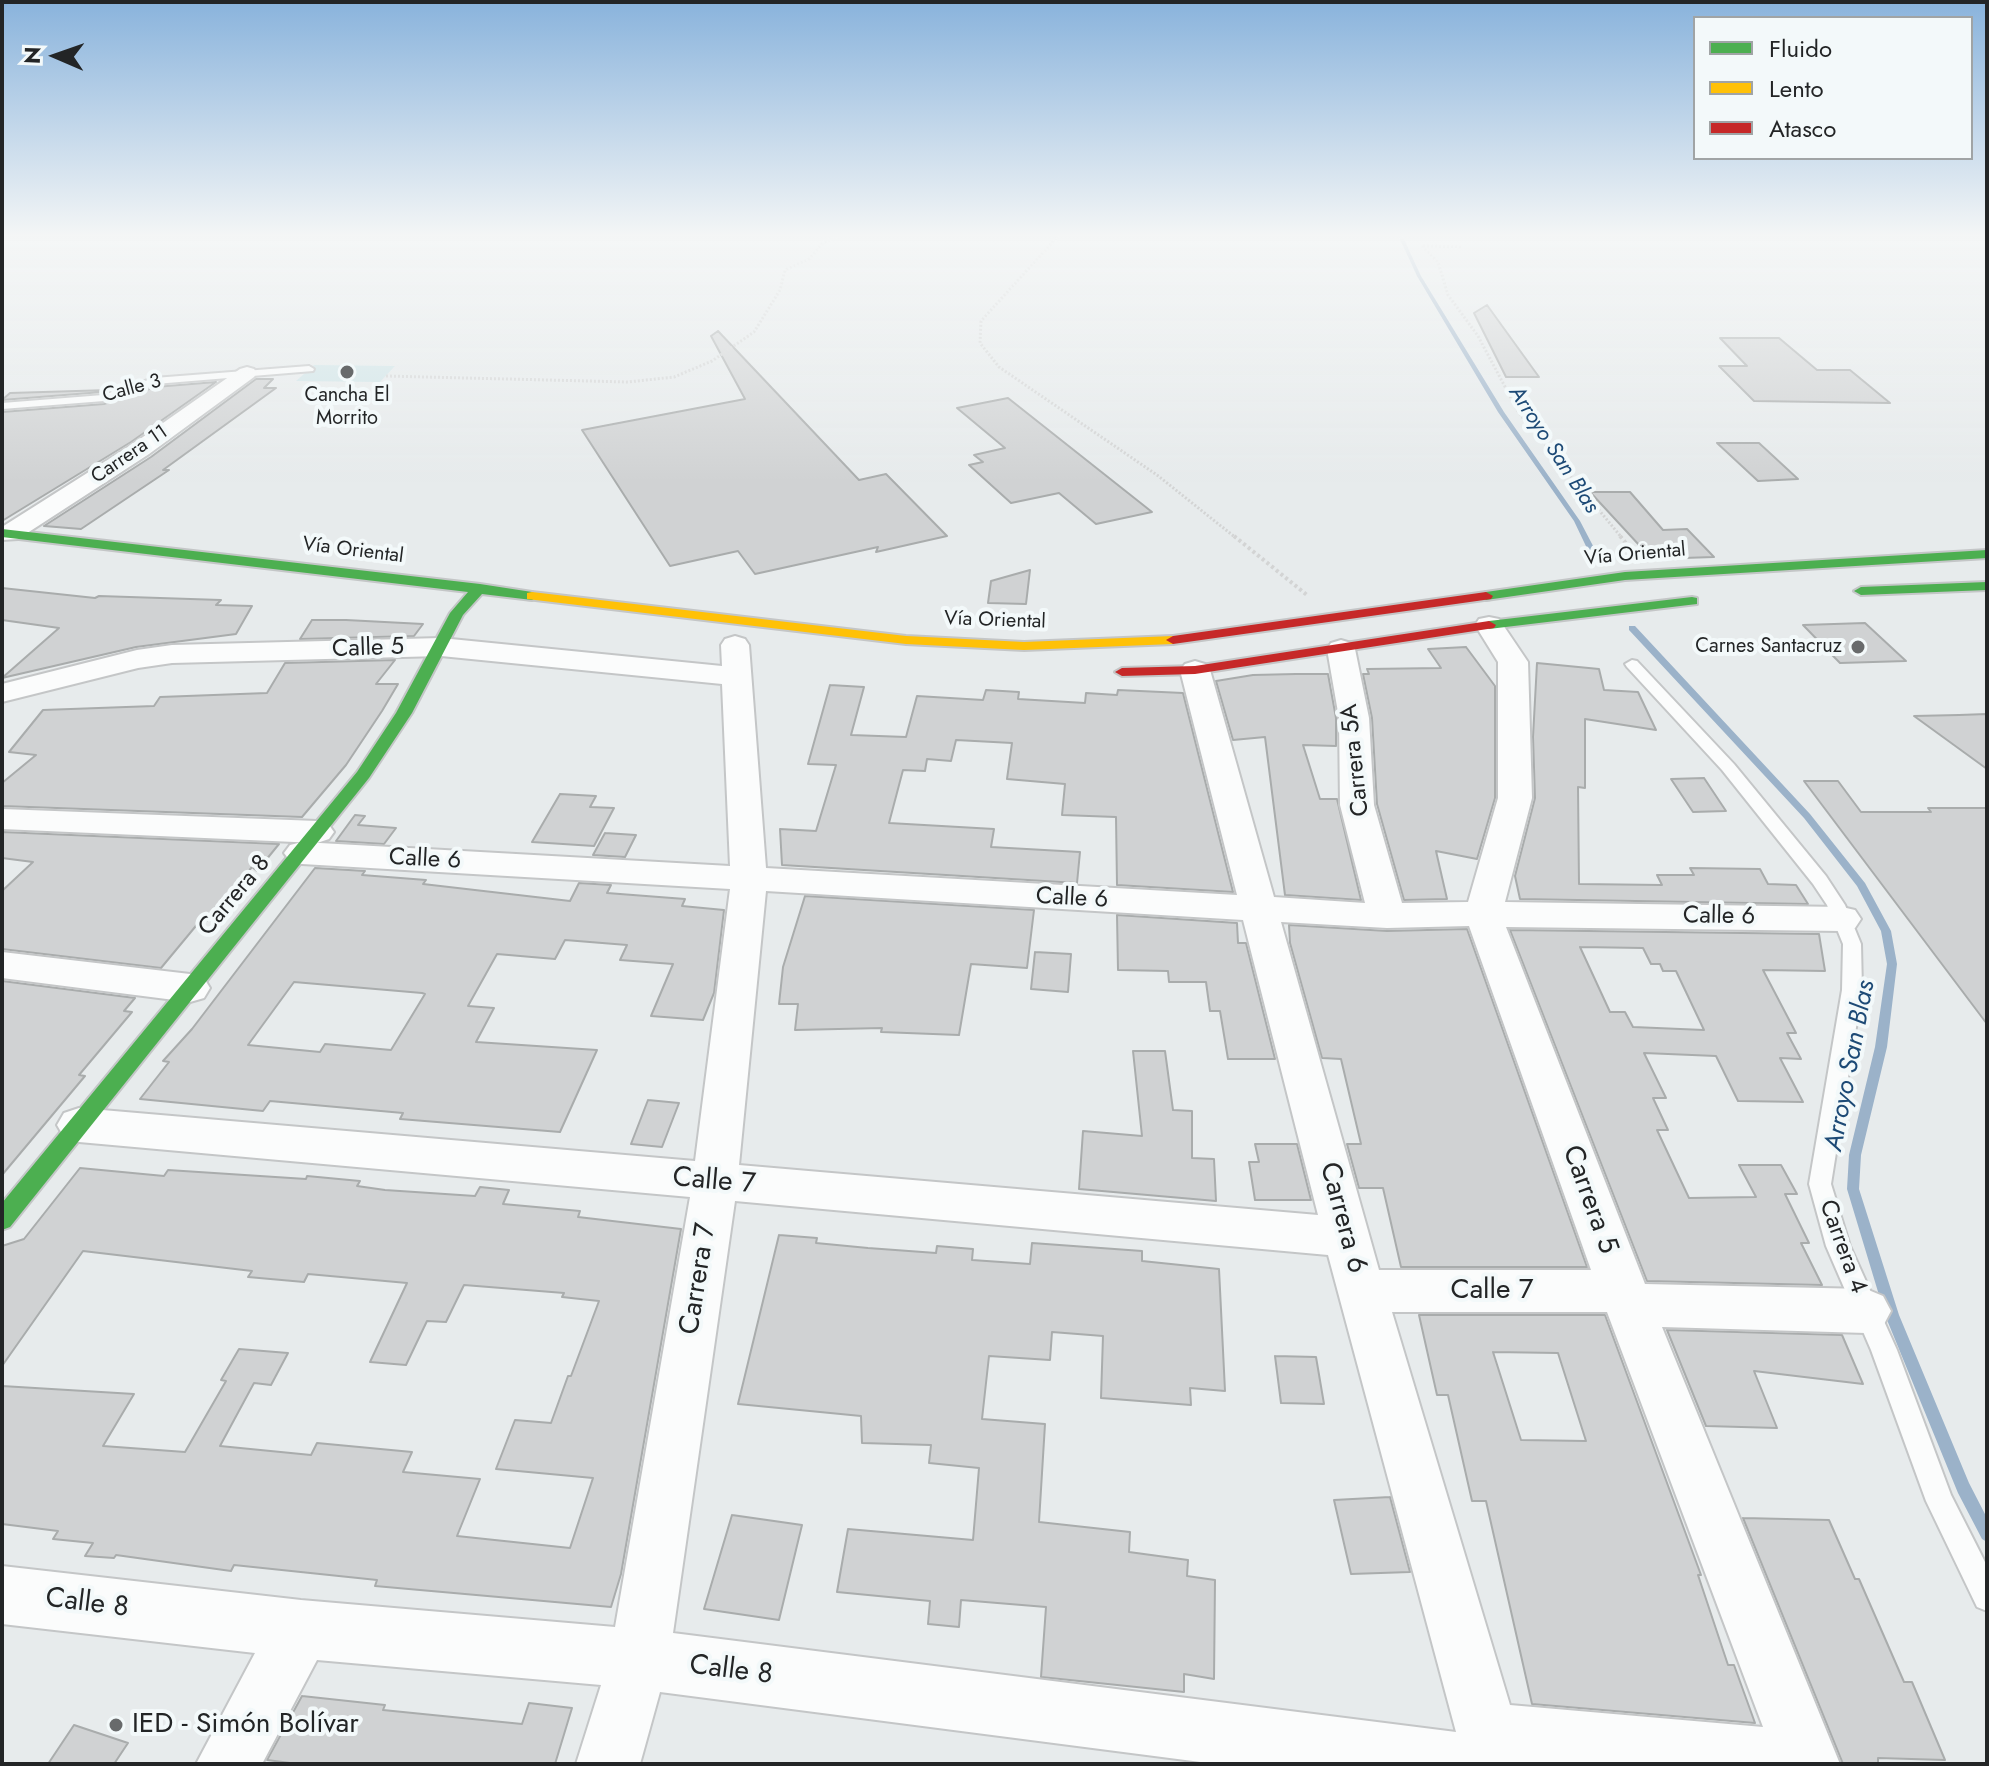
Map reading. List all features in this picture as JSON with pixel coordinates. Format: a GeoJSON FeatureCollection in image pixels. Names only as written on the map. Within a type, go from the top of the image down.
{"type":"FeatureCollection","features":[{"type":"Feature","properties":{"kind":"main road","name":"Vía Oriental"},"geometry":{"type":"LineString","coordinates":[[6,533],[906,640],[1024,646],[1489,625],[1718,598]]}},
{"type":"Feature","properties":{"kind":"main road","name":"Vía Oriental"},"geometry":{"type":"LineString","coordinates":[[1103,673],[1195,670],[1338,634],[1583,581],[1649,574],[1987,554]]}},
{"type":"Feature","properties":{"kind":"main road"},"geometry":{"type":"LineString","coordinates":[[1844,592],[1987,586]]}},
{"type":"Feature","properties":{"kind":"main road","name":"Carrera 8"},"geometry":{"type":"LineString","coordinates":[[2,1220],[310,842],[371,762],[404,713],[441,647],[449,612],[480,588]]}},
{"type":"Feature","properties":{"kind":"main road"},"geometry":{"type":"LineString","coordinates":[[449,612],[488,616]]}},
{"type":"Feature","properties":{"kind":"street","name":"Carrera 11"},"geometry":{"type":"LineString","coordinates":[[6,533],[141,449],[247,373]]}},
{"type":"Feature","properties":{"kind":"street"},"geometry":{"type":"LineString","coordinates":[[1483,914],[1515,798],[1513,662],[1489,625]]}},
{"type":"Feature","properties":{"kind":"street","name":"Carrera 5A"},"geometry":{"type":"LineString","coordinates":[[1338,634],[1354,718],[1357,805],[1387,916]]}},
{"type":"Feature","properties":{"kind":"street","name":"Calle 5"},"geometry":{"type":"LineString","coordinates":[[2,693],[137,659],[172,654],[441,647],[736,653]]}},
{"type":"Feature","properties":{"kind":"street","name":"Carrera 7"},"geometry":{"type":"LineString","coordinates":[[608,1764],[639,1659],[715,1182],[749,880],[736,653]]}},
{"type":"Feature","properties":{"kind":"street","name":"Carrera 6"},"geometry":{"type":"LineString","coordinates":[[1195,670],[1348,1237],[1481,1754]]}},
{"type":"Feature","properties":{"kind":"street","name":"Calle 6"},"geometry":{"type":"LineString","coordinates":[[2,819],[749,880],[1258,910],[1387,916],[1483,914],[1842,919]]}},
{"type":"Feature","properties":{"kind":"street","name":"Carrera 5"},"geometry":{"type":"LineString","coordinates":[[1483,914],[1626,1298],[1808,1763]]}},
{"type":"Feature","properties":{"kind":"street"},"geometry":{"type":"LineString","coordinates":[[2,965],[190,988]]}},
{"type":"Feature","properties":{"kind":"street","name":"Calle 7"},"geometry":{"type":"LineString","coordinates":[[79,1125],[1348,1237]]}},
{"type":"Feature","properties":{"kind":"street","name":"Calle 7"},"geometry":{"type":"LineString","coordinates":[[1361,1291],[1626,1298],[1866,1311]]}},
{"type":"Feature","properties":{"kind":"street","name":"Calle 8"},"geometry":{"type":"LineString","coordinates":[[2,1595],[301,1629],[639,1659],[1481,1754],[1808,1763]]}},
{"type":"Feature","properties":{"kind":"street"},"geometry":{"type":"LineString","coordinates":[[228,1764],[301,1629]]}},
{"type":"Feature","properties":{"kind":"lane","name":"Calle 3"},"geometry":{"type":"LineString","coordinates":[[2,406],[93,400],[154,381],[309,369]]}},
{"type":"Feature","properties":{"kind":"lane","name":"Carrera 4"},"geometry":{"type":"LineString","coordinates":[[1632,664],[1769,815],[1820,880],[1852,944],[1852,990],[1820,1184],[1838,1246],[1884,1350],[1940,1501],[1987,1597]]}},
{"type":"Feature","properties":{"kind":"path"},"geometry":{"type":"LineString","coordinates":[[386,376],[619,382],[674,377],[681,371],[712,361],[754,332],[763,317]]}},
{"type":"Feature","properties":{"kind":"path"},"geometry":{"type":"LineString","coordinates":[[984,317],[981,321],[980,343],[999,367],[1157,475],[1338,634]]}},
{"type":"Feature","properties":{"kind":"path"},"geometry":{"type":"LineString","coordinates":[[1464,317],[1478,336],[1519,413],[1649,574]]}},
{"type":"Feature","properties":{"kind":"shaded area","name":"Cancha El Morrito"},"geometry":{"type":"Polygon","coordinates":[[[314,365],[395,366],[380,382],[296,381],[314,365]]]}},
{"type":"Feature","properties":{"kind":"building"},"geometry":{"type":"Polygon","coordinates":[[[1476,317],[1496,317],[1539,377],[1506,377],[1476,317]]]}},
{"type":"Feature","properties":{"kind":"building"},"geometry":{"type":"Polygon","coordinates":[[[718,331],[859,480],[886,474],[947,536],[876,552],[878,547],[755,574],[738,551],[670,566],[582,430],[745,399],[711,336],[718,331]]]}},
{"type":"Feature","properties":{"kind":"building"},"geometry":{"type":"Polygon","coordinates":[[[1720,338],[1779,338],[1817,370],[1850,370],[1890,403],[1754,401],[1719,366],[1747,366],[1720,338]]]}},
{"type":"Feature","properties":{"kind":"building"},"geometry":{"type":"Polygon","coordinates":[[[256,379],[273,379],[264,388],[276,388],[163,470],[169,470],[81,529],[44,526],[151,457],[256,379]]]}},
{"type":"Feature","properties":{"kind":"building"},"geometry":{"type":"Polygon","coordinates":[[[216,382],[131,442],[2,521],[2,412],[104,404],[155,387],[216,382]]]}},
{"type":"Feature","properties":{"kind":"building"},"geometry":{"type":"Polygon","coordinates":[[[109,390],[102,392],[2,400],[10,393],[109,390]]]}},
{"type":"Feature","properties":{"kind":"building"},"geometry":{"type":"Polygon","coordinates":[[[1008,398],[1152,512],[1096,524],[1059,493],[1011,503],[969,465],[983,462],[974,455],[1005,448],[957,408],[1008,398]]]}},
{"type":"Feature","properties":{"kind":"building"},"geometry":{"type":"Polygon","coordinates":[[[1717,443],[1759,443],[1798,479],[1758,481],[1717,443]]]}},
{"type":"Feature","properties":{"kind":"building"},"geometry":{"type":"Polygon","coordinates":[[[1590,492],[1630,492],[1663,530],[1687,529],[1714,557],[1652,559],[1590,492]]]}},
{"type":"Feature","properties":{"kind":"building"},"geometry":{"type":"Polygon","coordinates":[[[1030,570],[1026,604],[988,603],[991,581],[1030,570]]]}},
{"type":"Feature","properties":{"kind":"building"},"geometry":{"type":"Polygon","coordinates":[[[2,588],[95,598],[221,600],[216,605],[252,606],[236,634],[136,647],[2,678],[59,628],[2,620],[2,588]]]}},
{"type":"Feature","properties":{"kind":"building"},"geometry":{"type":"Polygon","coordinates":[[[312,620],[423,624],[414,636],[300,639],[312,620]]]}},
{"type":"Feature","properties":{"kind":"building","name":"Carnes Santacruz"},"geometry":{"type":"Polygon","coordinates":[[[1865,623],[1906,661],[1840,663],[1803,625],[1865,623]]]}},
{"type":"Feature","properties":{"kind":"building"},"geometry":{"type":"Polygon","coordinates":[[[1466,647],[1495,686],[1495,798],[1477,859],[1436,851],[1447,899],[1404,900],[1377,804],[1372,718],[1363,674],[1369,674],[1367,669],[1441,668],[1428,649],[1466,647]]]}},
{"type":"Feature","properties":{"kind":"building"},"geometry":{"type":"Polygon","coordinates":[[[395,660],[376,684],[398,684],[346,765],[302,817],[2,806],[2,783],[36,755],[9,752],[43,710],[154,706],[160,697],[267,693],[285,663],[395,660]]]}},
{"type":"Feature","properties":{"kind":"building"},"geometry":{"type":"Polygon","coordinates":[[[1537,663],[1599,669],[1604,690],[1638,692],[1656,730],[1585,719],[1585,788],[1578,787],[1579,884],[1662,885],[1657,875],[1694,875],[1690,868],[1760,869],[1768,884],[1796,885],[1808,904],[1520,899],[1515,876],[1535,798],[1533,737],[1537,663]]]}},
{"type":"Feature","properties":{"kind":"building"},"geometry":{"type":"Polygon","coordinates":[[[1328,674],[1336,718],[1336,746],[1303,745],[1320,799],[1337,799],[1361,900],[1285,895],[1265,737],[1233,740],[1216,681],[1253,675],[1328,674]]]}},
{"type":"Feature","properties":{"kind":"building"},"geometry":{"type":"Polygon","coordinates":[[[830,685],[864,687],[851,735],[906,737],[917,696],[983,700],[986,690],[1019,692],[1018,699],[1085,703],[1086,693],[1117,695],[1118,690],[1183,693],[1233,892],[1117,885],[1116,817],[1062,815],[1065,784],[1007,779],[1012,743],[956,740],[951,761],[927,759],[925,771],[903,770],[889,823],[994,829],[991,847],[1080,852],[1077,883],[782,865],[780,829],[816,831],[836,765],[808,764],[830,685]]]}},
{"type":"Feature","properties":{"kind":"building"},"geometry":{"type":"Polygon","coordinates":[[[1987,714],[1987,769],[1914,716],[1959,715],[1987,714]]]}},
{"type":"Feature","properties":{"kind":"building"},"geometry":{"type":"Polygon","coordinates":[[[1704,778],[1726,811],[1693,812],[1671,779],[1704,778]]]}},
{"type":"Feature","properties":{"kind":"building"},"geometry":{"type":"Polygon","coordinates":[[[1804,781],[1838,781],[1861,812],[1987,808],[1987,1024],[1804,781]]]}},
{"type":"Feature","properties":{"kind":"building"},"geometry":{"type":"Polygon","coordinates":[[[560,794],[596,796],[590,807],[614,808],[594,846],[532,842],[560,794]]]}},
{"type":"Feature","properties":{"kind":"building"},"geometry":{"type":"Polygon","coordinates":[[[355,815],[365,816],[358,825],[396,828],[384,844],[336,841],[355,815]]]}},
{"type":"Feature","properties":{"kind":"building"},"geometry":{"type":"Polygon","coordinates":[[[2,832],[279,844],[257,871],[252,867],[207,921],[200,921],[161,968],[2,949],[2,891],[33,862],[2,858],[2,832]]]}},
{"type":"Feature","properties":{"kind":"building"},"geometry":{"type":"Polygon","coordinates":[[[605,833],[636,835],[625,857],[593,855],[605,833]]]}},
{"type":"Feature","properties":{"kind":"building"},"geometry":{"type":"Polygon","coordinates":[[[315,868],[365,871],[362,875],[426,880],[423,884],[570,901],[579,883],[611,885],[607,893],[685,899],[682,906],[724,910],[714,993],[703,1020],[651,1016],[673,964],[620,960],[627,945],[565,940],[555,959],[497,954],[468,1006],[494,1008],[476,1042],[597,1050],[560,1132],[400,1119],[403,1113],[270,1101],[263,1111],[140,1099],[169,1062],[163,1061],[192,1029],[315,868]],[[294,982],[248,1045],[320,1052],[325,1044],[391,1050],[425,994],[294,982]]]}},
{"type":"Feature","properties":{"kind":"building"},"geometry":{"type":"Polygon","coordinates":[[[805,896],[1034,910],[1027,968],[971,964],[959,1035],[881,1032],[882,1028],[795,1030],[798,1004],[779,1004],[783,967],[805,896]]]}},
{"type":"Feature","properties":{"kind":"building"},"geometry":{"type":"Polygon","coordinates":[[[1117,915],[1237,923],[1238,943],[1246,943],[1275,1059],[1228,1059],[1220,1011],[1210,1011],[1206,982],[1169,982],[1168,971],[1118,970],[1117,915]]]}},
{"type":"Feature","properties":{"kind":"building"},"geometry":{"type":"Polygon","coordinates":[[[1289,925],[1387,931],[1467,929],[1587,1267],[1401,1267],[1383,1188],[1359,1188],[1347,1144],[1361,1144],[1341,1059],[1322,1058],[1290,943],[1289,925]]]}},
{"type":"Feature","properties":{"kind":"building"},"geometry":{"type":"Polygon","coordinates":[[[1510,930],[1819,934],[1825,971],[1763,970],[1796,1033],[1787,1033],[1801,1059],[1780,1058],[1803,1102],[1738,1101],[1716,1056],[1644,1053],[1666,1098],[1653,1098],[1668,1130],[1657,1130],[1689,1198],[1756,1197],[1739,1165],[1781,1165],[1797,1194],[1785,1194],[1809,1243],[1801,1243],[1822,1285],[1647,1281],[1510,930]],[[1580,947],[1610,1012],[1625,1012],[1633,1027],[1704,1030],[1676,971],[1663,971],[1660,964],[1651,964],[1643,948],[1580,947]]]}},
{"type":"Feature","properties":{"kind":"building"},"geometry":{"type":"Polygon","coordinates":[[[1035,952],[1071,954],[1068,992],[1031,989],[1035,952]]]}},
{"type":"Feature","properties":{"kind":"building"},"geometry":{"type":"Polygon","coordinates":[[[2,981],[135,998],[124,1011],[132,1012],[79,1075],[85,1076],[2,1175],[2,981]]]}},
{"type":"Feature","properties":{"kind":"building"},"geometry":{"type":"Polygon","coordinates":[[[1133,1051],[1165,1051],[1173,1110],[1192,1111],[1192,1158],[1214,1159],[1216,1201],[1079,1189],[1083,1131],[1142,1136],[1133,1051]]]}},
{"type":"Feature","properties":{"kind":"building"},"geometry":{"type":"Polygon","coordinates":[[[648,1100],[679,1103],[662,1147],[631,1144],[648,1100]]]}},
{"type":"Feature","properties":{"kind":"building"},"geometry":{"type":"Polygon","coordinates":[[[1255,1144],[1297,1144],[1311,1200],[1255,1200],[1249,1162],[1259,1162],[1255,1144]]]}},
{"type":"Feature","properties":{"kind":"building"},"geometry":{"type":"Polygon","coordinates":[[[80,1168],[164,1176],[168,1170],[306,1179],[307,1176],[360,1181],[357,1186],[385,1190],[475,1196],[480,1187],[509,1190],[503,1204],[580,1211],[578,1217],[681,1229],[621,1574],[611,1607],[375,1586],[377,1580],[234,1565],[231,1571],[116,1555],[114,1558],[85,1556],[93,1543],[53,1539],[58,1531],[2,1524],[2,1386],[134,1394],[103,1446],[185,1452],[226,1381],[221,1380],[239,1349],[288,1353],[271,1385],[254,1383],[220,1446],[311,1455],[317,1443],[412,1452],[403,1472],[480,1479],[457,1536],[570,1548],[593,1478],[496,1469],[515,1420],[551,1423],[568,1376],[571,1376],[599,1301],[562,1297],[564,1293],[464,1285],[446,1322],[427,1321],[406,1365],[370,1362],[407,1283],[308,1274],[304,1282],[248,1277],[252,1271],[83,1251],[2,1366],[2,1246],[24,1239],[80,1168]]]}},
{"type":"Feature","properties":{"kind":"building"},"geometry":{"type":"Polygon","coordinates":[[[779,1235],[817,1238],[816,1243],[936,1253],[937,1246],[973,1249],[972,1260],[1030,1264],[1032,1243],[1142,1251],[1142,1261],[1219,1269],[1225,1391],[1190,1388],[1191,1405],[1101,1398],[1103,1336],[1052,1332],[1050,1360],[989,1356],[982,1419],[1045,1424],[1039,1522],[1130,1532],[1129,1552],[1188,1560],[1187,1576],[1215,1580],[1214,1679],[1184,1674],[1184,1692],[1041,1677],[1046,1607],[961,1600],[959,1627],[928,1624],[930,1601],[837,1592],[848,1529],[973,1540],[979,1468],[929,1463],[931,1445],[862,1443],[861,1416],[738,1404],[779,1235]]]}},
{"type":"Feature","properties":{"kind":"building"},"geometry":{"type":"Polygon","coordinates":[[[1419,1315],[1605,1315],[1701,1575],[1698,1575],[1728,1665],[1734,1665],[1755,1723],[1532,1704],[1486,1501],[1472,1501],[1448,1395],[1437,1395],[1419,1315]],[[1493,1352],[1521,1440],[1586,1441],[1558,1353],[1493,1352]]]}},
{"type":"Feature","properties":{"kind":"building"},"geometry":{"type":"Polygon","coordinates":[[[1667,1330],[1842,1335],[1863,1384],[1754,1371],[1777,1428],[1706,1426],[1667,1330]]]}},
{"type":"Feature","properties":{"kind":"building"},"geometry":{"type":"Polygon","coordinates":[[[1275,1356],[1316,1357],[1324,1404],[1281,1403],[1275,1356]]]}},
{"type":"Feature","properties":{"kind":"building"},"geometry":{"type":"Polygon","coordinates":[[[1390,1497],[1410,1572],[1351,1574],[1334,1500],[1390,1497]]]}},
{"type":"Feature","properties":{"kind":"building"},"geometry":{"type":"Polygon","coordinates":[[[732,1515],[802,1525],[779,1620],[704,1609],[732,1515]]]}},
{"type":"Feature","properties":{"kind":"building"},"geometry":{"type":"Polygon","coordinates":[[[1743,1518],[1829,1520],[1855,1579],[1859,1579],[1904,1682],[1912,1682],[1945,1760],[1878,1758],[1878,1764],[1843,1764],[1743,1518]]]}},
{"type":"Feature","properties":{"kind":"building"},"geometry":{"type":"Polygon","coordinates":[[[302,1696],[385,1705],[383,1710],[522,1724],[529,1703],[572,1708],[555,1764],[298,1764],[267,1760],[302,1696]]]}},
{"type":"Feature","properties":{"kind":"building"},"geometry":{"type":"Polygon","coordinates":[[[74,1725],[128,1743],[114,1764],[48,1764],[74,1725]]]}},
{"type":"Feature","properties":{"kind":"waterway","name":"Arroyo San Blas"},"geometry":{"type":"LineString","coordinates":[[1443,317],[1501,412],[1577,521],[1598,563]]}},
{"type":"Feature","properties":{"kind":"waterway","name":"Arroyo San Blas"},"geometry":{"type":"LineString","coordinates":[[1632,628],[1807,816],[1861,885],[1886,931],[1892,964],[1881,1047],[1855,1155],[1853,1189],[1892,1315],[1963,1488],[1987,1534]]}},
{"type":"Feature","properties":{"kind":"traffic: fast"},"geometry":{"type":"LineString","coordinates":[[2,533],[532,596]]}},
{"type":"Feature","properties":{"kind":"traffic: fast"},"geometry":{"type":"LineString","coordinates":[[1486,596],[1625,576],[1987,554]]}},
{"type":"Feature","properties":{"kind":"traffic: fast"},"geometry":{"type":"LineString","coordinates":[[1861,591],[1987,586]]}},
{"type":"Feature","properties":{"kind":"traffic: fast"},"geometry":{"type":"LineString","coordinates":[[2,1220],[363,775],[404,713],[457,613],[480,588]]}},
{"type":"Feature","properties":{"kind":"traffic: fast"},"geometry":{"type":"LineString","coordinates":[[1489,625],[1692,601]]}},
{"type":"Feature","properties":{"kind":"traffic: slow"},"geometry":{"type":"LineString","coordinates":[[532,596],[906,640],[1024,646],[1173,640]]}},
{"type":"Feature","properties":{"kind":"traffic: jam"},"geometry":{"type":"LineString","coordinates":[[1173,640],[1486,596]]}},
{"type":"Feature","properties":{"kind":"traffic: jam"},"geometry":{"type":"LineString","coordinates":[[1122,672],[1195,670],[1489,625]]}},
{"type":"Feature","properties":{"kind":"place","name":"Cancha El Morrito"},"geometry":{"type":"Point","coordinates":[347,372]}},
{"type":"Feature","properties":{"kind":"place","name":"Carnes Santacruz"},"geometry":{"type":"Point","coordinates":[1858,647]}},
{"type":"Feature","properties":{"kind":"place","name":"IED - Simón Bolívar"},"geometry":{"type":"Point","coordinates":[116,1725]}}]}
